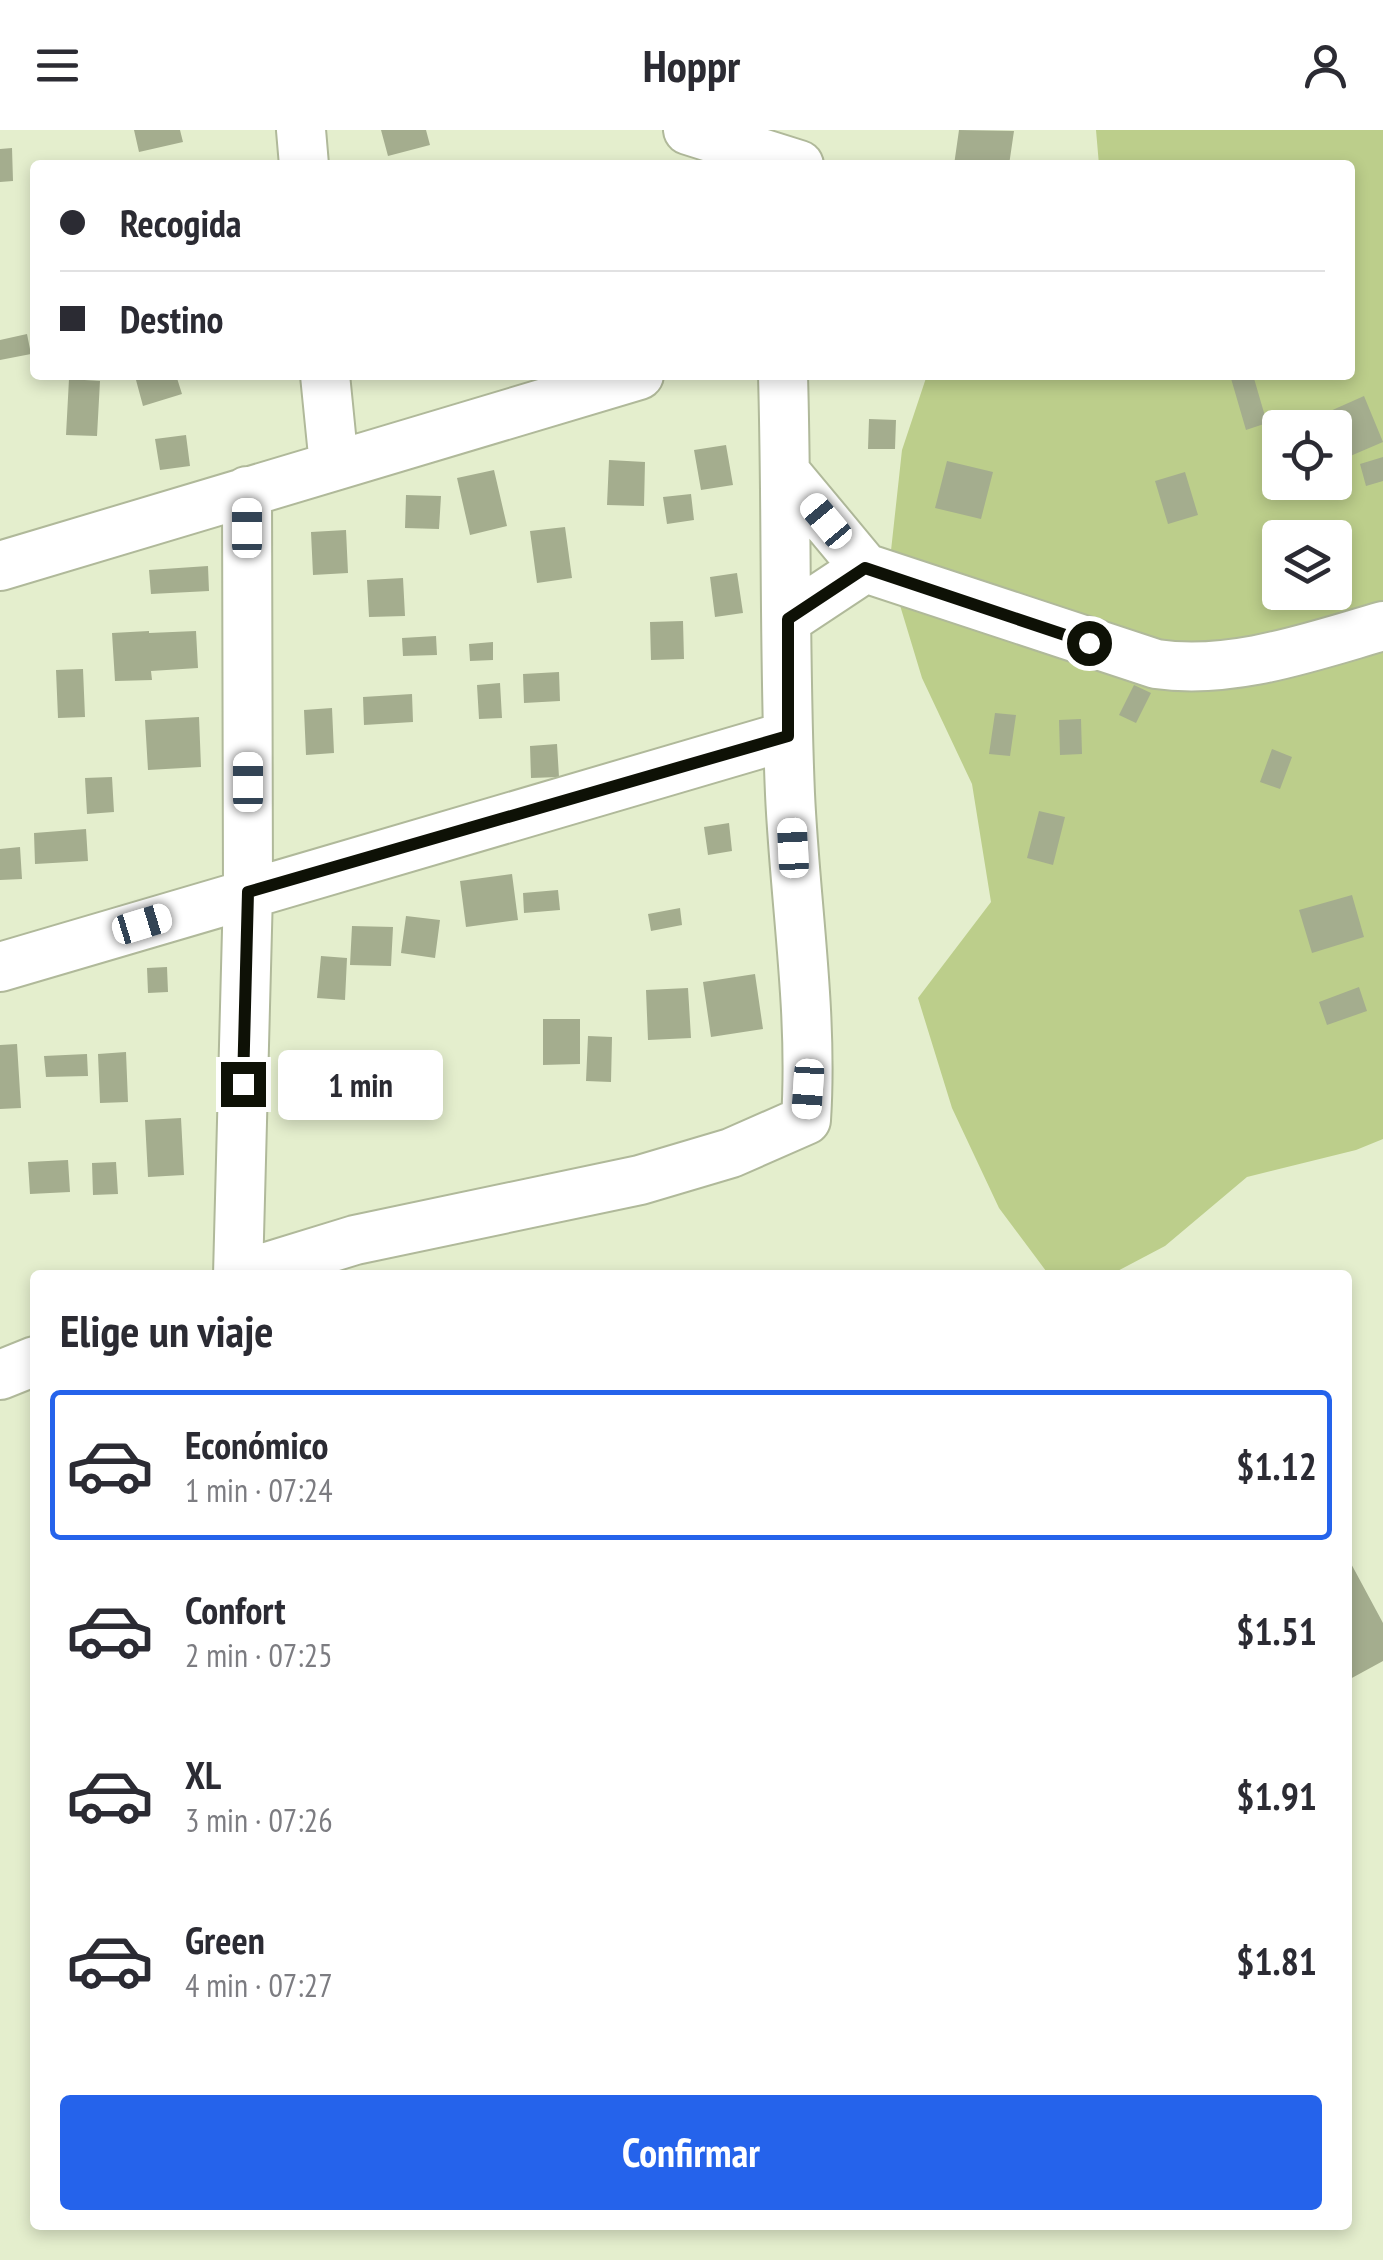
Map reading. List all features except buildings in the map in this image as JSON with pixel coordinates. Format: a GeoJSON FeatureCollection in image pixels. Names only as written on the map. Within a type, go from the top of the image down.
{"type":"FeatureCollection","features":[{"type":"Feature","properties":{"kind":"street"},"geometry":{"type":"LineString","coordinates":[[301,130],[304,160]]}},
{"type":"Feature","properties":{"kind":"street"},"geometry":{"type":"LineString","coordinates":[[688,130],[774,154]]}},
{"type":"Feature","properties":{"kind":"street"},"geometry":{"type":"LineString","coordinates":[[326,380],[334,465]]}},
{"type":"Feature","properties":{"kind":"street"},"geometry":{"type":"LineString","coordinates":[[0,566],[622,380]]}},
{"type":"Feature","properties":{"kind":"street"},"geometry":{"type":"LineString","coordinates":[[256,1270],[355,1240],[640,1180],[731,1153],[806,1120],[810,1058],[788,736],[784,380]]}},
{"type":"Feature","properties":{"kind":"street"},"geometry":{"type":"LineString","coordinates":[[786,473],[865,568],[1138,658],[1182,668],[1245,662],[1383,626]]}},
{"type":"Feature","properties":{"kind":"street"},"geometry":{"type":"LineString","coordinates":[[240,1270],[248,892],[247,491]]}},
{"type":"Feature","properties":{"kind":"street"},"geometry":{"type":"LineString","coordinates":[[788,619],[865,568]]}},
{"type":"Feature","properties":{"kind":"street"},"geometry":{"type":"LineString","coordinates":[[0,967],[788,736]]}},
{"type":"Feature","properties":{"kind":"street"},"geometry":{"type":"LineString","coordinates":[[0,1375],[30,1363]]}},
{"type":"Feature","properties":{"kind":"green space"},"geometry":{"type":"Polygon","coordinates":[[[1096,130],[1383,130],[1383,1139],[1356,1150],[1247,1177],[1165,1246],[1119,1270],[1045,1270],[999,1208],[952,1108],[918,998],[991,902],[972,784],[922,678],[889,569],[902,450],[925,380],[1355,380],[1355,160],[1099,160],[1096,130]]]}},
{"type":"Feature","properties":{"kind":"route"},"geometry":{"type":"LineString","coordinates":[[243,1084],[248,892],[788,736],[788,619],[865,568],[1089,643]]}}]}
